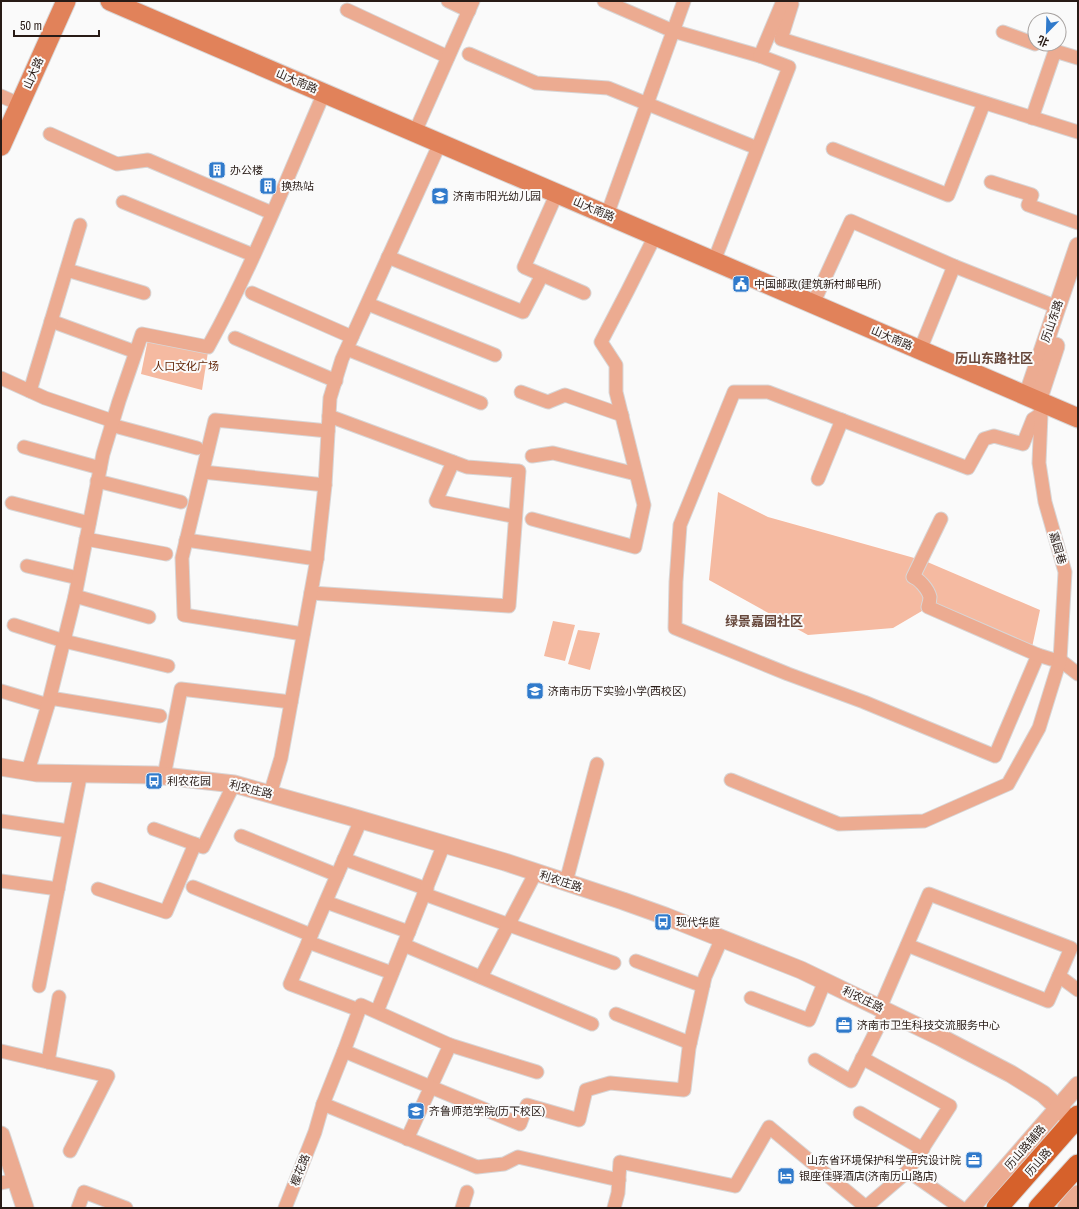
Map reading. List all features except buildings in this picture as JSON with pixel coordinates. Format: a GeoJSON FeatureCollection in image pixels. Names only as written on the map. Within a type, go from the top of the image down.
{"type":"FeatureCollection","features":[{"type":"Feature","properties":{"kind":"main road","name":"山大路"},"geometry":{"type":"LineString","coordinates":[[1,121],[6,98],[56,1]]}},
{"type":"Feature","properties":{"kind":"main road","name":"山大路"},"geometry":{"type":"LineString","coordinates":[[1,146],[66,1]]}},
{"type":"Feature","properties":{"kind":"main road","name":"山大南路"},"geometry":{"type":"LineString","coordinates":[[110,1],[920,350],[1035,403],[1078,418]]}},
{"type":"Feature","properties":{"kind":"main road","name":"历山路"},"geometry":{"type":"LineString","coordinates":[[997,1208],[1072,1118]]}},
{"type":"Feature","properties":{"kind":"main road"},"geometry":{"type":"LineString","coordinates":[[1039,1208],[1078,1165]]}},
{"type":"Feature","properties":{"kind":"street"},"geometry":{"type":"LineString","coordinates":[[415,132],[471,6],[448,1]]}},
{"type":"Feature","properties":{"kind":"street"},"geometry":{"type":"LineString","coordinates":[[604,1],[673,31],[760,56],[789,67],[714,261]]}},
{"type":"Feature","properties":{"kind":"street"},"geometry":{"type":"LineString","coordinates":[[607,215],[684,1]]}},
{"type":"Feature","properties":{"kind":"street"},"geometry":{"type":"LineString","coordinates":[[760,56],[787,2]]}},
{"type":"Feature","properties":{"kind":"street"},"geometry":{"type":"LineString","coordinates":[[787,2],[780,38],[1078,132]]}},
{"type":"Feature","properties":{"kind":"street"},"geometry":{"type":"LineString","coordinates":[[347,10],[448,57]]}},
{"type":"Feature","properties":{"kind":"street"},"geometry":{"type":"LineString","coordinates":[[1003,32],[1027,41]]}},
{"type":"Feature","properties":{"kind":"street"},"geometry":{"type":"LineString","coordinates":[[1032,118],[1055,52]]}},
{"type":"Feature","properties":{"kind":"street"},"geometry":{"type":"LineString","coordinates":[[1058,52],[1078,58]]}},
{"type":"Feature","properties":{"kind":"street"},"geometry":{"type":"LineString","coordinates":[[469,54],[536,83],[608,88],[757,148]]}},
{"type":"Feature","properties":{"kind":"street"},"geometry":{"type":"LineString","coordinates":[[28,771],[49,702],[75,596],[103,454],[142,334],[208,347],[253,255],[324,93]]}},
{"type":"Feature","properties":{"kind":"street"},"geometry":{"type":"LineString","coordinates":[[833,149],[948,195],[984,103]]}},
{"type":"Feature","properties":{"kind":"street"},"geometry":{"type":"LineString","coordinates":[[50,134],[117,164],[148,160],[272,213]]}},
{"type":"Feature","properties":{"kind":"street"},"geometry":{"type":"LineString","coordinates":[[270,794],[280,758],[317,559],[325,485],[330,398],[350,343],[440,143]]}},
{"type":"Feature","properties":{"kind":"street"},"geometry":{"type":"LineString","coordinates":[[991,182],[1032,196],[1028,205],[1078,223]]}},
{"type":"Feature","properties":{"kind":"street"},"geometry":{"type":"LineString","coordinates":[[557,193],[524,267],[584,293]]}},
{"type":"Feature","properties":{"kind":"street"},"geometry":{"type":"LineString","coordinates":[[123,202],[253,255]]}},
{"type":"Feature","properties":{"kind":"street"},"geometry":{"type":"LineString","coordinates":[[813,304],[851,221],[954,266],[1057,307]]}},
{"type":"Feature","properties":{"kind":"street"},"geometry":{"type":"LineString","coordinates":[[30,392],[80,225]]}},
{"type":"Feature","properties":{"kind":"street"},"geometry":{"type":"LineString","coordinates":[[532,519],[635,547],[644,505],[616,392],[616,365],[601,342],[655,236]]}},
{"type":"Feature","properties":{"kind":"street","name":"历山东路"},"geometry":{"type":"LineString","coordinates":[[1035,403],[1057,307],[1078,246]]}},
{"type":"Feature","properties":{"kind":"street"},"geometry":{"type":"LineString","coordinates":[[388,257],[523,312],[542,275]]}},
{"type":"Feature","properties":{"kind":"street"},"geometry":{"type":"LineString","coordinates":[[920,350],[954,266]]}},
{"type":"Feature","properties":{"kind":"street"},"geometry":{"type":"LineString","coordinates":[[67,270],[144,293]]}},
{"type":"Feature","properties":{"kind":"street","name":"历山东路"},"geometry":{"type":"LineString","coordinates":[[1035,403],[1078,281]]}},
{"type":"Feature","properties":{"kind":"street"},"geometry":{"type":"LineString","coordinates":[[252,293],[350,343],[481,403]]}},
{"type":"Feature","properties":{"kind":"street"},"geometry":{"type":"LineString","coordinates":[[368,304],[495,355]]}},
{"type":"Feature","properties":{"kind":"street"},"geometry":{"type":"LineString","coordinates":[[51,321],[133,351]]}},
{"type":"Feature","properties":{"kind":"street"},"geometry":{"type":"LineString","coordinates":[[235,338],[336,380]]}},
{"type":"Feature","properties":{"kind":"street"},"geometry":{"type":"LineString","coordinates":[[1,378],[30,392],[112,423],[197,448]]}},
{"type":"Feature","properties":{"kind":"street"},"geometry":{"type":"LineString","coordinates":[[520,392],[548,402],[565,395],[622,415]]}},
{"type":"Feature","properties":{"kind":"street"},"geometry":{"type":"LineString","coordinates":[[1035,403],[1033,419],[1023,444],[994,436],[984,439],[968,468],[768,392],[734,392],[680,525],[676,582],[675,628],[788,674],[864,702],[995,756],[1038,655]]}},
{"type":"Feature","properties":{"kind":"street","name":"嘉园巷"},"geometry":{"type":"LineString","coordinates":[[731,780],[839,824],[924,821],[1008,784],[1039,728],[1060,660],[1065,572],[1045,502],[1039,463],[1035,403]]}},
{"type":"Feature","properties":{"kind":"street"},"geometry":{"type":"LineString","coordinates":[[311,593],[509,606],[519,471],[467,467],[329,416]]}},
{"type":"Feature","properties":{"kind":"street"},"geometry":{"type":"LineString","coordinates":[[303,634],[184,615],[182,558],[215,420],[328,431]]}},
{"type":"Feature","properties":{"kind":"street"},"geometry":{"type":"LineString","coordinates":[[818,479],[842,420]]}},
{"type":"Feature","properties":{"kind":"street"},"geometry":{"type":"LineString","coordinates":[[24,446],[100,468]]}},
{"type":"Feature","properties":{"kind":"street"},"geometry":{"type":"LineString","coordinates":[[532,456],[553,453],[636,474]]}},
{"type":"Feature","properties":{"kind":"street"},"geometry":{"type":"LineString","coordinates":[[453,462],[436,501],[512,516]]}},
{"type":"Feature","properties":{"kind":"street"},"geometry":{"type":"LineString","coordinates":[[203,472],[325,485]]}},
{"type":"Feature","properties":{"kind":"street"},"geometry":{"type":"LineString","coordinates":[[97,481],[181,502]]}},
{"type":"Feature","properties":{"kind":"street"},"geometry":{"type":"LineString","coordinates":[[12,503],[89,523]]}},
{"type":"Feature","properties":{"kind":"street"},"geometry":{"type":"LineString","coordinates":[[941,519],[912,577],[917,578],[926,588],[930,597],[928,606],[1038,655],[1050,659],[1060,660],[1078,674]]}},
{"type":"Feature","properties":{"kind":"street"},"geometry":{"type":"LineString","coordinates":[[86,539],[166,554]]}},
{"type":"Feature","properties":{"kind":"street"},"geometry":{"type":"LineString","coordinates":[[186,540],[317,559]]}},
{"type":"Feature","properties":{"kind":"street"},"geometry":{"type":"LineString","coordinates":[[27,566],[78,578]]}},
{"type":"Feature","properties":{"kind":"street"},"geometry":{"type":"LineString","coordinates":[[75,596],[149,617]]}},
{"type":"Feature","properties":{"kind":"street"},"geometry":{"type":"LineString","coordinates":[[14,625],[64,641],[168,666]]}},
{"type":"Feature","properties":{"kind":"street"},"geometry":{"type":"LineString","coordinates":[[164,776],[181,689],[291,702]]}},
{"type":"Feature","properties":{"kind":"street"},"geometry":{"type":"LineString","coordinates":[[1,691],[49,702],[160,716]]}},
{"type":"Feature","properties":{"kind":"street"},"geometry":{"type":"LineString","coordinates":[[566,882],[597,764]]}},
{"type":"Feature","properties":{"kind":"street","name":"利农庄路"},"geometry":{"type":"LineString","coordinates":[[1,767],[37,773],[164,776],[234,784],[362,820],[536,872],[655,912],[825,981],[1011,1074],[1043,1094],[1072,1118]]}},
{"type":"Feature","properties":{"kind":"street"},"geometry":{"type":"LineString","coordinates":[[39,986],[80,777]]}},
{"type":"Feature","properties":{"kind":"street"},"geometry":{"type":"LineString","coordinates":[[154,829],[203,847],[234,784]]}},
{"type":"Feature","properties":{"kind":"street"},"geometry":{"type":"LineString","coordinates":[[362,820],[290,984],[359,1010],[361,1005],[450,1045],[537,1072]]}},
{"type":"Feature","properties":{"kind":"street"},"geometry":{"type":"LineString","coordinates":[[1,821],[69,831]]}},
{"type":"Feature","properties":{"kind":"street"},"geometry":{"type":"LineString","coordinates":[[241,836],[337,875]]}},
{"type":"Feature","properties":{"kind":"street"},"geometry":{"type":"LineString","coordinates":[[98,889],[166,912],[196,844]]}},
{"type":"Feature","properties":{"kind":"street"},"geometry":{"type":"LineString","coordinates":[[378,1009],[444,844]]}},
{"type":"Feature","properties":{"kind":"street"},"geometry":{"type":"LineString","coordinates":[[344,859],[508,925],[614,963]]}},
{"type":"Feature","properties":{"kind":"street"},"geometry":{"type":"LineString","coordinates":[[481,977],[536,872]]}},
{"type":"Feature","properties":{"kind":"street"},"geometry":{"type":"LineString","coordinates":[[1,881],[58,889]]}},
{"type":"Feature","properties":{"kind":"street"},"geometry":{"type":"LineString","coordinates":[[193,887],[392,974]]}},
{"type":"Feature","properties":{"kind":"street"},"geometry":{"type":"LineString","coordinates":[[815,1060],[851,1081],[883,1010],[907,945],[929,894],[1071,948],[1048,1000],[907,945]]}},
{"type":"Feature","properties":{"kind":"street"},"geometry":{"type":"LineString","coordinates":[[326,902],[409,932]]}},
{"type":"Feature","properties":{"kind":"street"},"geometry":{"type":"LineString","coordinates":[[344,1051],[520,1124],[527,1105],[579,1120],[586,1090],[610,1083],[684,1090],[690,1043],[705,977],[722,938]]}},
{"type":"Feature","properties":{"kind":"street"},"geometry":{"type":"LineString","coordinates":[[404,945],[592,1024]]}},
{"type":"Feature","properties":{"kind":"street"},"geometry":{"type":"LineString","coordinates":[[636,960],[703,986]]}},
{"type":"Feature","properties":{"kind":"street"},"geometry":{"type":"LineString","coordinates":[[1059,976],[1078,990]]}},
{"type":"Feature","properties":{"kind":"street"},"geometry":{"type":"LineString","coordinates":[[751,998],[809,1020],[825,981]]}},
{"type":"Feature","properties":{"kind":"street"},"geometry":{"type":"LineString","coordinates":[[48,1062],[60,997]]}},
{"type":"Feature","properties":{"kind":"street","name":"樱花路"},"geometry":{"type":"LineString","coordinates":[[285,1208],[315,1132],[323,1104],[359,1010]]}},
{"type":"Feature","properties":{"kind":"street"},"geometry":{"type":"LineString","coordinates":[[616,1014],[690,1043]]}},
{"type":"Feature","properties":{"kind":"street"},"geometry":{"type":"LineString","coordinates":[[407,1139],[450,1045]]}},
{"type":"Feature","properties":{"kind":"street"},"geometry":{"type":"LineString","coordinates":[[1,1051],[108,1076],[70,1151]]}},
{"type":"Feature","properties":{"kind":"street"},"geometry":{"type":"LineString","coordinates":[[614,1208],[618,1193],[620,1162],[735,1186],[769,1127],[867,1207],[908,1171],[950,1106],[862,1058]]}},
{"type":"Feature","properties":{"kind":"street","name":"历山路辅路"},"geometry":{"type":"LineString","coordinates":[[971,1208],[1072,1118],[1078,1085]]}},
{"type":"Feature","properties":{"kind":"street"},"geometry":{"type":"LineString","coordinates":[[323,1104],[476,1167],[504,1164],[518,1157],[619,1180]]}},
{"type":"Feature","properties":{"kind":"street"},"geometry":{"type":"LineString","coordinates":[[860,1113],[923,1148]]}},
{"type":"Feature","properties":{"kind":"street"},"geometry":{"type":"LineString","coordinates":[[1,1135],[8,1182],[25,1208]]}},
{"type":"Feature","properties":{"kind":"street"},"geometry":{"type":"LineString","coordinates":[[908,1171],[961,1208]]}},
{"type":"Feature","properties":{"kind":"street"},"geometry":{"type":"LineString","coordinates":[[78,1208],[84,1192],[126,1208]]}},
{"type":"Feature","properties":{"kind":"street"},"geometry":{"type":"LineString","coordinates":[[462,1208],[467,1192]]}},
{"type":"Feature","properties":{"kind":"street"},"geometry":{"type":"LineString","coordinates":[[1066,1208],[1078,1194]]}},
{"type":"Feature","properties":{"kind":"green space","name":"人口文化广场"},"geometry":{"type":"Polygon","coordinates":[[[148,339],[208,352],[202,390],[141,374],[148,339]]]}},
{"type":"Feature","properties":{"kind":"green space"},"geometry":{"type":"Polygon","coordinates":[[[718,492],[768,517],[925,561],[1040,610],[1031,652],[927,608],[893,628],[808,635],[709,580],[718,492]]]}},
{"type":"Feature","properties":{"kind":"green space"},"geometry":{"type":"Polygon","coordinates":[[[553,621],[575,625],[565,661],[544,656],[553,621]]]}},
{"type":"Feature","properties":{"kind":"green space"},"geometry":{"type":"Polygon","coordinates":[[[578,630],[600,633],[590,670],[568,664],[578,630]]]}},
{"type":"Feature","properties":{"kind":"place","name":"办公楼"},"geometry":{"type":"Point","coordinates":[217,170]}},
{"type":"Feature","properties":{"kind":"place","name":"换热站"},"geometry":{"type":"Point","coordinates":[268,186]}},
{"type":"Feature","properties":{"kind":"place","name":"济南市阳光幼儿园"},"geometry":{"type":"Point","coordinates":[440,196]}},
{"type":"Feature","properties":{"kind":"place","name":"中国邮政(建筑新村邮电所)"},"geometry":{"type":"Point","coordinates":[741,284]}},
{"type":"Feature","properties":{"kind":"place","name":"济南市历下实验小学(西校区)"},"geometry":{"type":"Point","coordinates":[535,691]}},
{"type":"Feature","properties":{"kind":"place","name":"利农花园"},"geometry":{"type":"Point","coordinates":[154,781]}},
{"type":"Feature","properties":{"kind":"place","name":"现代华庭"},"geometry":{"type":"Point","coordinates":[663,922]}},
{"type":"Feature","properties":{"kind":"place","name":"济南市卫生科技交流服务中心"},"geometry":{"type":"Point","coordinates":[844,1025]}},
{"type":"Feature","properties":{"kind":"place","name":"齐鲁师范学院(历下校区)"},"geometry":{"type":"Point","coordinates":[416,1111]}},
{"type":"Feature","properties":{"kind":"place","name":"山东省环境保护科学研究设计院"},"geometry":{"type":"Point","coordinates":[974,1160]}},
{"type":"Feature","properties":{"kind":"place","name":"银座佳驿酒店(济南历山路店)"},"geometry":{"type":"Point","coordinates":[786,1176]}},
{"type":"Feature","properties":{"kind":"district","name":"历山东路社区"},"geometry":{"type":"Point","coordinates":[994,358]}},
{"type":"Feature","properties":{"kind":"district","name":"绿景嘉园社区"},"geometry":{"type":"Point","coordinates":[764,621]}}]}
